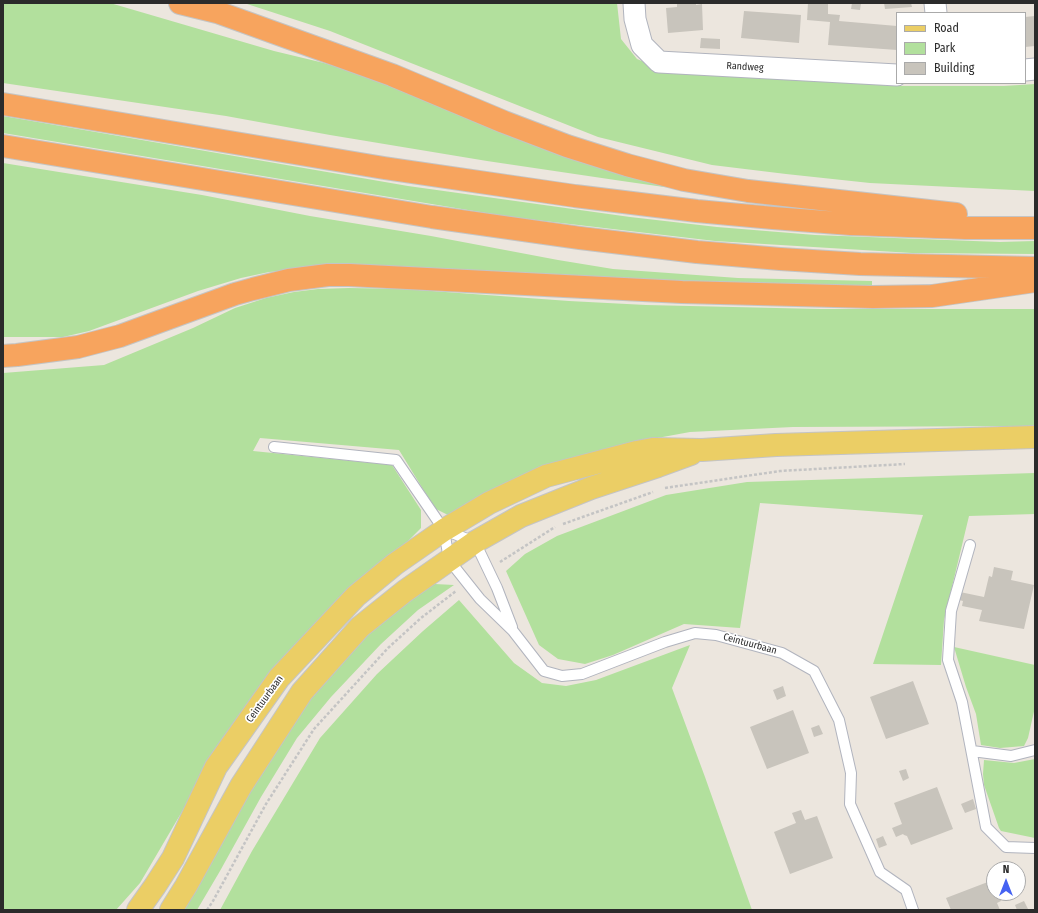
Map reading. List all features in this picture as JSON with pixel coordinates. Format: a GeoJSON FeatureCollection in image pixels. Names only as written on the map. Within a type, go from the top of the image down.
{"type":"FeatureCollection","features":[{"type":"Feature","properties":{"kind":"highway"},"geometry":{"type":"LineString","coordinates":[[180,3],[216,12],[363,65],[567,146],[626,165],[684,180],[748,191],[1035,224]]}},
{"type":"Feature","properties":{"kind":"highway"},"geometry":{"type":"LineString","coordinates":[[3,104],[384,168],[697,212],[850,224],[966,228],[1035,228]]}},
{"type":"Feature","properties":{"kind":"highway"},"geometry":{"type":"LineString","coordinates":[[3,146],[432,217],[580,238],[697,252],[860,264],[1035,268]]}},
{"type":"Feature","properties":{"kind":"highway"},"geometry":{"type":"LineString","coordinates":[[3,356],[78,348],[120,336],[235,294],[272,283],[328,275],[682,292],[873,297],[932,296],[1035,281]]}},
{"type":"Feature","properties":{"kind":"highway"},"geometry":{"type":"LineString","coordinates":[[3,342],[55,350]]}},
{"type":"Feature","properties":{"kind":"main road","name":"Ceintuurbaan"},"geometry":{"type":"LineString","coordinates":[[138,910],[156,886],[173,858],[216,767],[279,678],[356,596],[395,564],[444,530],[489,503],[546,476],[653,449],[702,450],[784,445],[1035,437]]}},
{"type":"Feature","properties":{"kind":"main road","name":"Ceintuurbaan"},"geometry":{"type":"LineString","coordinates":[[171,910],[186,886],[241,786],[302,692],[360,627],[405,591],[474,542],[521,516],[591,488],[702,450]]}},
{"type":"Feature","properties":{"kind":"street","name":"Randweg"},"geometry":{"type":"LineString","coordinates":[[634,3],[635,19],[642,45],[659,62],[896,75]]}},
{"type":"Feature","properties":{"kind":"lane"},"geometry":{"type":"LineString","coordinates":[[274,446],[396,460],[444,530],[474,542]]}},
{"type":"Feature","properties":{"kind":"lane","name":"Ceintuurbaan"},"geometry":{"type":"LineString","coordinates":[[444,530],[449,560],[480,599],[513,631],[544,671],[562,676],[582,674],[665,642],[695,633],[716,635],[782,653],[814,671],[839,720],[850,773],[850,804],[880,872],[906,890],[913,910]]}},
{"type":"Feature","properties":{"kind":"lane","name":"Ceintuurbaan"},"geometry":{"type":"LineString","coordinates":[[474,542],[497,588],[513,631]]}},
{"type":"Feature","properties":{"kind":"lane"},"geometry":{"type":"LineString","coordinates":[[970,544],[951,611],[948,660],[962,702],[986,826],[1006,847],[1035,848]]}},
{"type":"Feature","properties":{"kind":"lane"},"geometry":{"type":"LineString","coordinates":[[972,751],[1011,756],[1035,750]]}},
{"type":"Feature","properties":{"kind":"path"},"geometry":{"type":"LineString","coordinates":[[664,488],[780,471],[908,464]]}},
{"type":"Feature","properties":{"kind":"path"},"geometry":{"type":"LineString","coordinates":[[488,570],[554,527],[657,491]]}},
{"type":"Feature","properties":{"kind":"path"},"geometry":{"type":"LineString","coordinates":[[207,910],[266,804],[314,728],[388,648],[421,618],[467,583]]}},
{"type":"Feature","properties":{"kind":"green space"},"geometry":{"type":"Polygon","coordinates":[[[3,3],[110,3],[274,51],[324,63],[381,80],[708,190],[664,187],[487,161],[226,116],[3,83],[3,3]]]}},
{"type":"Feature","properties":{"kind":"green space"},"geometry":{"type":"Polygon","coordinates":[[[244,3],[617,3],[621,39],[637,59],[649,64],[893,86],[1004,86],[1035,84],[1035,191],[870,183],[712,165],[598,137],[330,31],[244,3]]]}},
{"type":"Feature","properties":{"kind":"green space"},"geometry":{"type":"Polygon","coordinates":[[[3,116],[408,186],[630,217],[717,227],[815,235],[1000,242],[1035,241],[1035,254],[912,253],[715,241],[510,217],[3,133],[3,116]]]}},
{"type":"Feature","properties":{"kind":"green space"},"geometry":{"type":"Polygon","coordinates":[[[3,163],[202,195],[310,216],[613,269],[738,278],[872,281],[872,290],[294,270],[269,272],[241,278],[198,291],[89,331],[63,337],[3,337],[3,163]]]}},
{"type":"Feature","properties":{"kind":"green space"},"geometry":{"type":"Polygon","coordinates":[[[318,289],[404,289],[646,305],[820,309],[1035,309],[1035,426],[793,427],[690,432],[630,443],[450,516],[436,509],[399,450],[260,438],[253,451],[392,465],[421,510],[421,528],[351,590],[200,781],[140,883],[116,910],[3,910],[3,373],[104,365],[193,328],[235,308],[266,298],[318,289]]]}},
{"type":"Feature","properties":{"kind":"green space"},"geometry":{"type":"Polygon","coordinates":[[[1035,473],[1035,514],[969,516],[944,620],[941,665],[873,664],[923,515],[760,503],[740,628],[684,624],[613,655],[585,664],[558,659],[539,645],[506,571],[525,554],[557,536],[666,495],[747,482],[1035,473]]]}},
{"type":"Feature","properties":{"kind":"green space"},"geometry":{"type":"Polygon","coordinates":[[[435,584],[454,585],[418,610],[381,644],[331,697],[297,738],[261,797],[197,910],[182,910],[209,868],[247,790],[302,705],[373,629],[418,589],[435,584]]]}},
{"type":"Feature","properties":{"kind":"green space"},"geometry":{"type":"Polygon","coordinates":[[[459,600],[514,663],[542,683],[566,686],[596,680],[690,645],[672,688],[752,910],[220,910],[252,851],[320,738],[377,674],[459,600]]]}},
{"type":"Feature","properties":{"kind":"green space"},"geometry":{"type":"Polygon","coordinates":[[[954,647],[1035,665],[1035,707],[1028,738],[1024,746],[1000,748],[981,745],[976,714],[954,647]]]}},
{"type":"Feature","properties":{"kind":"green space"},"geometry":{"type":"Polygon","coordinates":[[[1035,759],[1035,838],[1001,831],[984,785],[984,760],[1014,763],[1035,759]]]}},
{"type":"Feature","properties":{"kind":"building"},"geometry":{"type":"Polygon","coordinates":[[[677,3],[696,3],[696,5],[702,4],[703,30],[668,33],[666,8],[677,7],[677,3]]]}},
{"type":"Feature","properties":{"kind":"building"},"geometry":{"type":"Polygon","coordinates":[[[808,3],[828,3],[828,14],[840,15],[839,21],[896,26],[896,50],[828,45],[830,22],[807,20],[808,3]]]}},
{"type":"Feature","properties":{"kind":"building"},"geometry":{"type":"Polygon","coordinates":[[[852,3],[861,3],[860,10],[851,9],[852,3]]]}},
{"type":"Feature","properties":{"kind":"building"},"geometry":{"type":"Polygon","coordinates":[[[884,3],[911,3],[912,7],[885,9],[884,3]]]}},
{"type":"Feature","properties":{"kind":"building"},"geometry":{"type":"Polygon","coordinates":[[[744,11],[801,15],[799,43],[741,38],[744,11]]]}},
{"type":"Feature","properties":{"kind":"building"},"geometry":{"type":"Polygon","coordinates":[[[1035,16],[1035,46],[1026,47],[1026,17],[1035,16]]]}},
{"type":"Feature","properties":{"kind":"building"},"geometry":{"type":"Polygon","coordinates":[[[701,38],[720,39],[720,49],[700,48],[701,38]]]}},
{"type":"Feature","properties":{"kind":"building"},"geometry":{"type":"Polygon","coordinates":[[[994,567],[1013,571],[1011,580],[1034,585],[1024,629],[979,621],[982,610],[962,606],[963,601],[959,600],[960,592],[984,597],[989,576],[992,577],[994,567]]]}},
{"type":"Feature","properties":{"kind":"building"},"geometry":{"type":"Polygon","coordinates":[[[913,681],[929,724],[886,739],[870,697],[913,681]]]}},
{"type":"Feature","properties":{"kind":"building"},"geometry":{"type":"Polygon","coordinates":[[[783,686],[786,696],[777,700],[773,690],[783,686]]]}},
{"type":"Feature","properties":{"kind":"building"},"geometry":{"type":"Polygon","coordinates":[[[793,710],[809,753],[767,769],[750,727],[793,710]]]}},
{"type":"Feature","properties":{"kind":"building"},"geometry":{"type":"Polygon","coordinates":[[[819,725],[823,734],[814,737],[811,728],[819,725]]]}},
{"type":"Feature","properties":{"kind":"building"},"geometry":{"type":"Polygon","coordinates":[[[906,769],[909,778],[903,781],[899,771],[906,769]]]}},
{"type":"Feature","properties":{"kind":"building"},"geometry":{"type":"Polygon","coordinates":[[[937,787],[953,829],[911,845],[907,836],[903,834],[896,837],[892,828],[902,824],[894,803],[937,787]]]}},
{"type":"Feature","properties":{"kind":"building"},"geometry":{"type":"Polygon","coordinates":[[[973,799],[976,809],[965,813],[961,804],[973,799]]]}},
{"type":"Feature","properties":{"kind":"building"},"geometry":{"type":"Polygon","coordinates":[[[801,810],[805,820],[817,816],[833,858],[790,874],[774,832],[796,823],[792,813],[801,810]]]}},
{"type":"Feature","properties":{"kind":"building"},"geometry":{"type":"Polygon","coordinates":[[[883,836],[887,845],[879,848],[876,839],[883,836]]]}},
{"type":"Feature","properties":{"kind":"building"},"geometry":{"type":"Polygon","coordinates":[[[986,883],[986,901],[1001,901],[997,903],[1000,910],[951,910],[946,898],[986,883]]]}},
{"type":"Feature","properties":{"kind":"building"},"geometry":{"type":"Polygon","coordinates":[[[1024,901],[1028,909],[1017,910],[1015,905],[1024,901]]]}}]}
